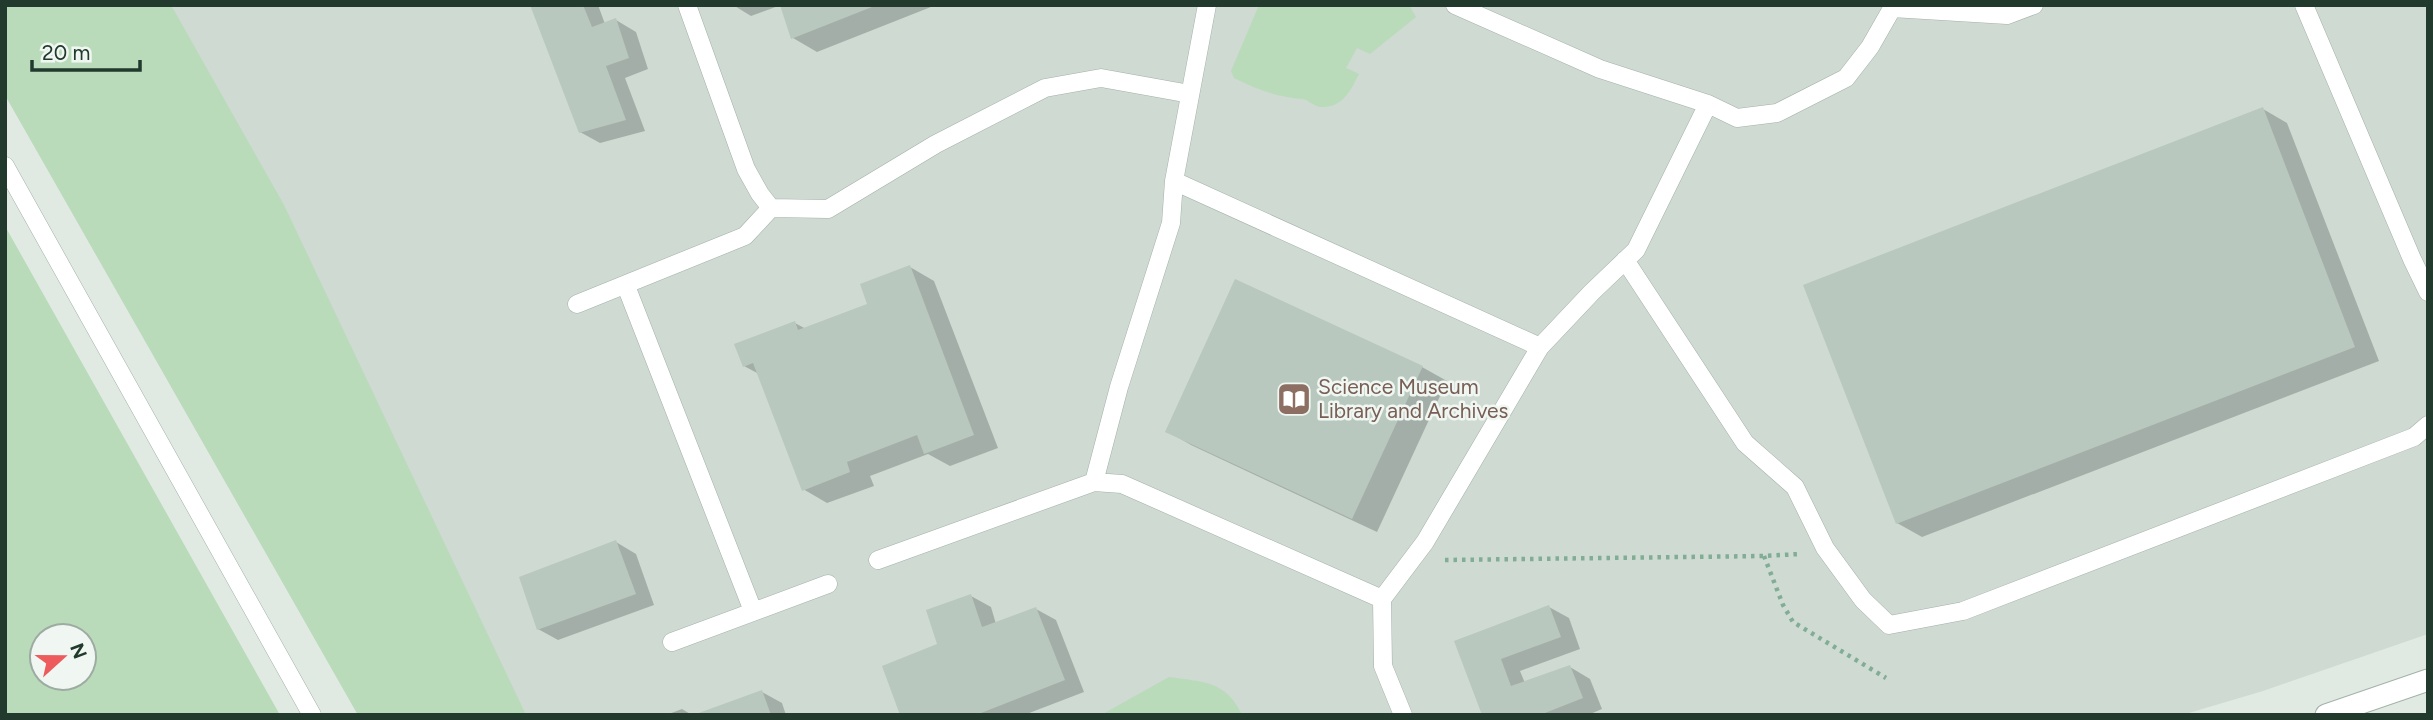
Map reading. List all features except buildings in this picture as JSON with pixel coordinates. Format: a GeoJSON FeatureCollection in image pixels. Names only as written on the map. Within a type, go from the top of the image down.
{"type":"FeatureCollection","features":[{"type":"Feature","properties":{"kind":"street"},"geometry":{"type":"LineString","coordinates":[[2326,715],[2428,680]]}},
{"type":"Feature","properties":{"kind":"lane"},"geometry":{"type":"LineString","coordinates":[[687,5],[746,169],[771,208]]}},
{"type":"Feature","properties":{"kind":"lane"},"geometry":{"type":"LineString","coordinates":[[1094,482],[1119,387],[1171,223],[1174,181],[1207,5]]}},
{"type":"Feature","properties":{"kind":"lane"},"geometry":{"type":"LineString","coordinates":[[1455,5],[1600,69],[1708,104],[1737,118],[1777,113],[1846,78],[1870,47],[1893,7],[2007,15],[2034,5]]}},
{"type":"Feature","properties":{"kind":"lane"},"geometry":{"type":"LineString","coordinates":[[2304,5],[2428,292]]}},
{"type":"Feature","properties":{"kind":"lane"},"geometry":{"type":"LineString","coordinates":[[577,304],[745,236],[771,208],[828,209],[936,144],[1045,88],[1101,78],[1190,94]]}},
{"type":"Feature","properties":{"kind":"lane"},"geometry":{"type":"LineString","coordinates":[[1402,715],[1383,666],[1382,599],[1417,553],[1540,347],[1636,250],[1708,104]]}},
{"type":"Feature","properties":{"kind":"lane"},"geometry":{"type":"LineString","coordinates":[[5,166],[312,715]]}},
{"type":"Feature","properties":{"kind":"lane"},"geometry":{"type":"LineString","coordinates":[[1174,181],[1540,347]]}},
{"type":"Feature","properties":{"kind":"lane"},"geometry":{"type":"LineString","coordinates":[[1625,260],[1745,443],[1795,487],[1825,548],[1863,600],[1889,625],[1963,611],[2414,437],[2428,425]]}},
{"type":"Feature","properties":{"kind":"lane"},"geometry":{"type":"LineString","coordinates":[[626,286],[753,611]]}},
{"type":"Feature","properties":{"kind":"lane"},"geometry":{"type":"LineString","coordinates":[[878,560],[1094,482],[1122,484],[1382,599]]}},
{"type":"Feature","properties":{"kind":"lane"},"geometry":{"type":"LineString","coordinates":[[672,642],[828,584]]}},
{"type":"Feature","properties":{"kind":"path"},"geometry":{"type":"LineString","coordinates":[[1417,553],[1437,560],[1764,556],[1807,553],[1825,548]]}},
{"type":"Feature","properties":{"kind":"path"},"geometry":{"type":"LineString","coordinates":[[1764,556],[1783,605],[1793,622],[1886,678]]}},
{"type":"Feature","properties":{"kind":"shaded area"},"geometry":{"type":"Polygon","coordinates":[[[5,5],[2428,5],[2428,634],[2263,691],[2182,715],[358,715],[5,95],[5,5]]]}},
{"type":"Feature","properties":{"kind":"green space"},"geometry":{"type":"Polygon","coordinates":[[[5,5],[171,5],[284,205],[526,715],[358,715],[5,95],[5,5]]]}},
{"type":"Feature","properties":{"kind":"green space"},"geometry":{"type":"Polygon","coordinates":[[[1259,5],[1409,5],[1416,17],[1370,54],[1357,48],[1346,68],[1359,74],[1349,92],[1335,105],[1320,107],[1304,99],[1267,92],[1234,78],[1231,71],[1259,5]]]}},
{"type":"Feature","properties":{"kind":"green space"},"geometry":{"type":"Polygon","coordinates":[[[5,226],[280,715],[5,715],[5,226]]]}},
{"type":"Feature","properties":{"kind":"green space"},"geometry":{"type":"Polygon","coordinates":[[[1169,677],[1202,682],[1221,689],[1236,704],[1242,715],[1101,715],[1169,677]]]}},
{"type":"Feature","properties":{"kind":"place","name":"Science Museum Library and Archives"},"geometry":{"type":"Point","coordinates":[1294,399]}}]}
